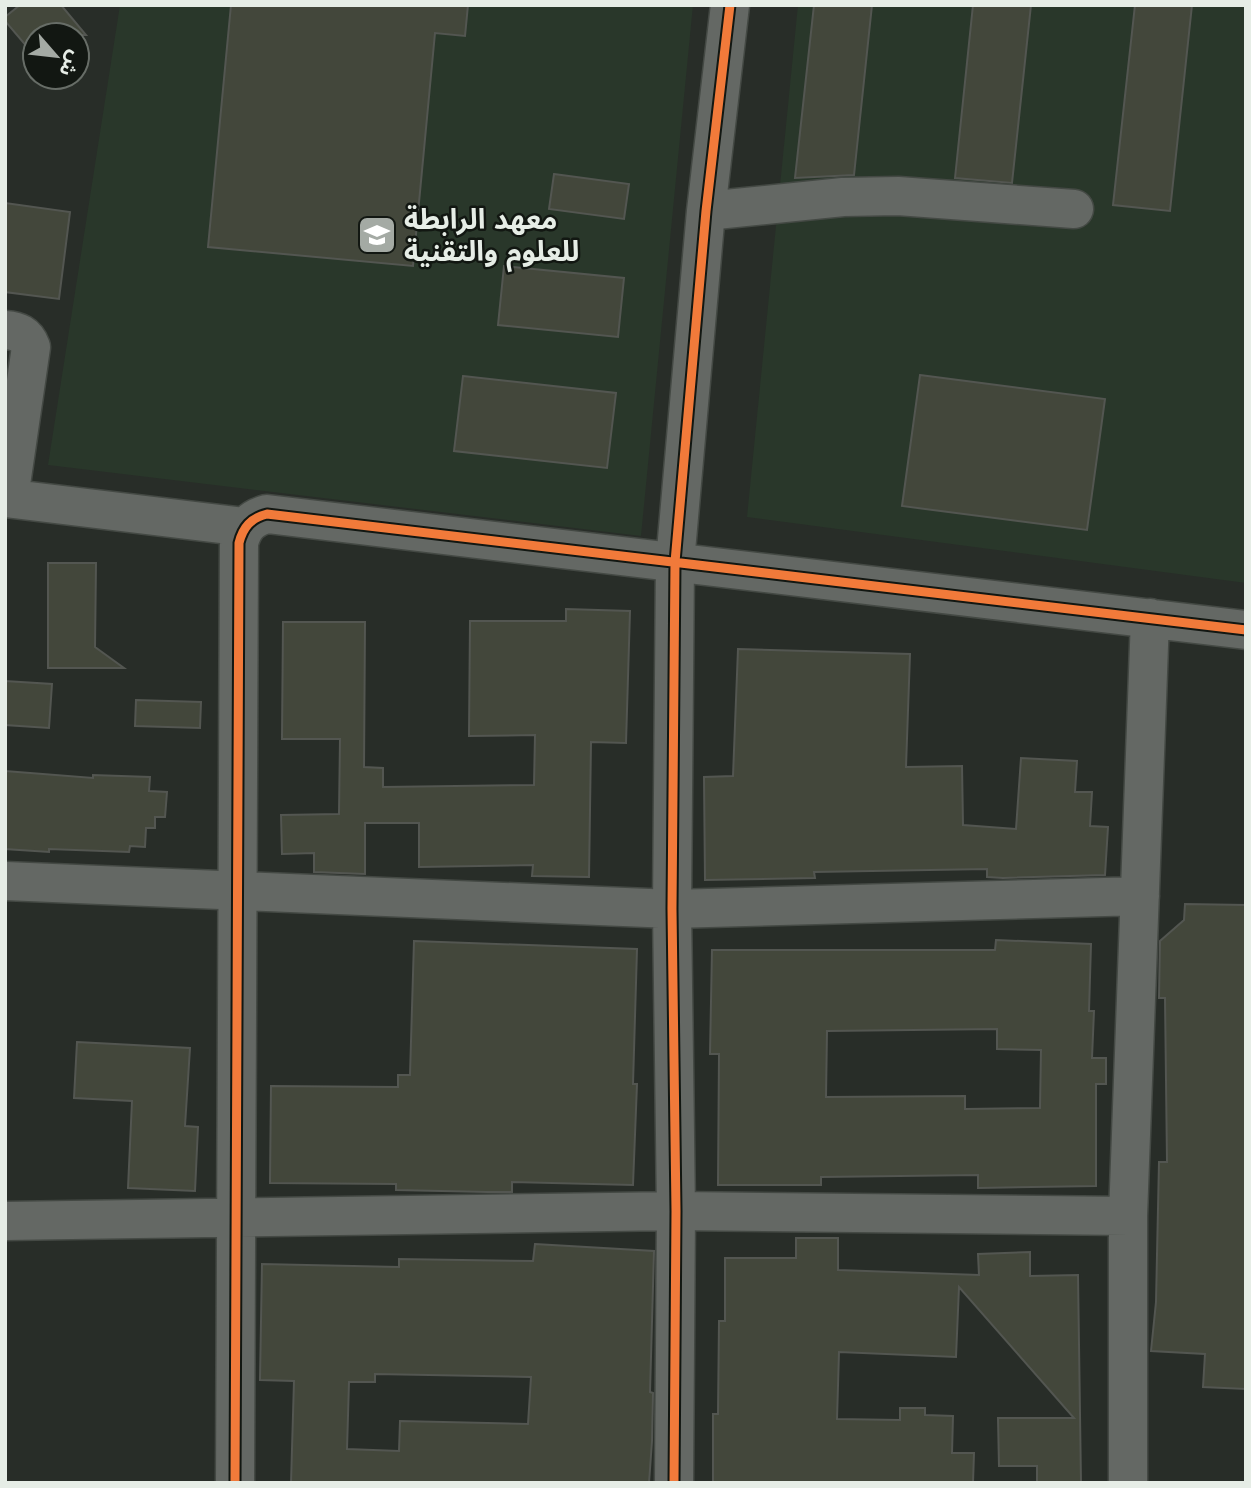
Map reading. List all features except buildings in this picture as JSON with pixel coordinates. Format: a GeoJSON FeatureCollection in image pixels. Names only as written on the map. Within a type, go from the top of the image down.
{"type":"FeatureCollection","features":[{"type":"Feature","properties":{"kind":"street"},"geometry":{"type":"LineString","coordinates":[[674,1483],[676,1211],[672,909],[675,562],[706,211],[730,5]]}},
{"type":"Feature","properties":{"kind":"street"},"geometry":{"type":"LineString","coordinates":[[706,211],[843,197],[898,196],[1074,209]]}},
{"type":"Feature","properties":{"kind":"street"},"geometry":{"type":"LineString","coordinates":[[5,330],[22,334],[31,347],[7,498],[245,527]]}},
{"type":"Feature","properties":{"kind":"street"},"geometry":{"type":"LineString","coordinates":[[235,1483],[239,543],[251,520],[267,514],[1246,630]]}},
{"type":"Feature","properties":{"kind":"street"},"geometry":{"type":"LineString","coordinates":[[1128,1483],[1128,1216],[1150,618]]}},
{"type":"Feature","properties":{"kind":"street"},"geometry":{"type":"LineString","coordinates":[[5,881],[237,893],[672,909],[1140,896]]}},
{"type":"Feature","properties":{"kind":"street"},"geometry":{"type":"LineString","coordinates":[[5,1222],[676,1211],[1128,1216]]}},
{"type":"Feature","properties":{"kind":"shaded area","name":"معهد الرابطة للعلوم والتقنية"},"geometry":{"type":"Polygon","coordinates":[[[120,5],[693,5],[641,536],[48,465],[120,5]]]}},
{"type":"Feature","properties":{"kind":"shaded area"},"geometry":{"type":"Polygon","coordinates":[[[798,5],[1246,5],[1246,583],[747,517],[798,5]]]}},
{"type":"Feature","properties":{"kind":"cycle path"},"geometry":{"type":"LineString","coordinates":[[674,1483],[676,1211],[672,909],[675,562],[706,211],[730,5]]}},
{"type":"Feature","properties":{"kind":"cycle path"},"geometry":{"type":"LineString","coordinates":[[235,1483],[239,543],[245,528],[252,521],[267,514],[1246,630]]}},
{"type":"Feature","properties":{"kind":"place","name":"معهد الرابطة للعلوم والتقنية"},"geometry":{"type":"Point","coordinates":[377,235]}}]}
